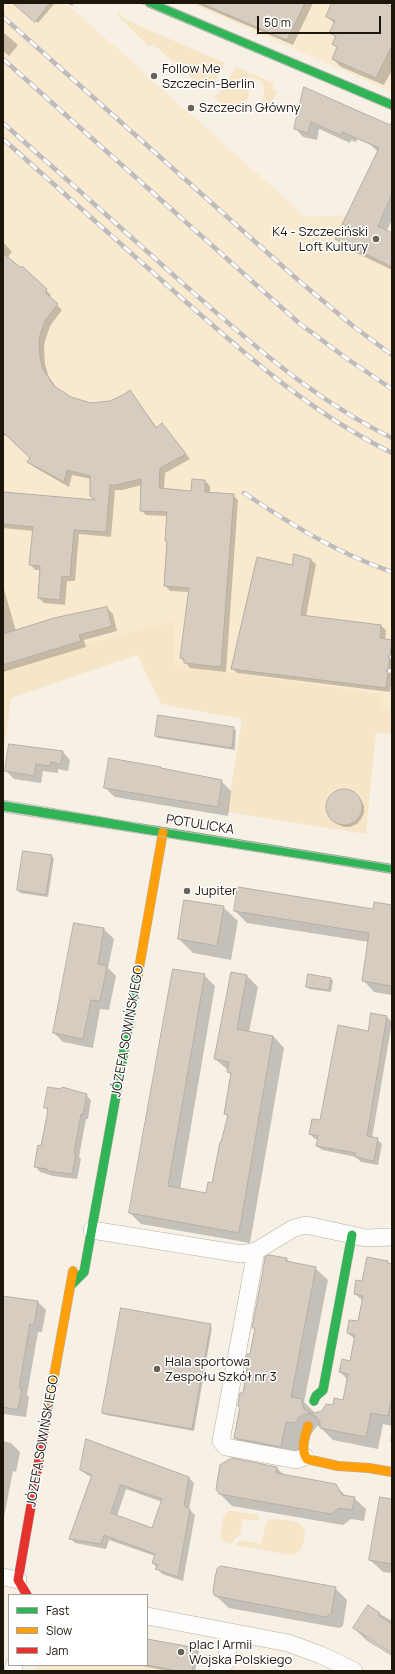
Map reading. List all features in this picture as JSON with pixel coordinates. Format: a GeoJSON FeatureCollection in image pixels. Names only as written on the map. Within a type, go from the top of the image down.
{"type":"FeatureCollection","features":[{"type":"Feature","properties":{"kind":"street"},"geometry":{"type":"LineString","coordinates":[[150,3],[392,105]]}},
{"type":"Feature","properties":{"kind":"street","name":"POTULICKA"},"geometry":{"type":"LineString","coordinates":[[3,806],[392,869]]}},
{"type":"Feature","properties":{"kind":"street","name":"JÓZEFA SOWIŃSKIEGO"},"geometry":{"type":"LineString","coordinates":[[71,1285],[84,1272],[163,832]]}},
{"type":"Feature","properties":{"kind":"street"},"geometry":{"type":"LineString","coordinates":[[79,1241],[92,1230],[232,1254],[248,1254],[256,1251],[294,1228],[306,1225],[372,1238],[392,1237]]}},
{"type":"Feature","properties":{"kind":"street"},"geometry":{"type":"LineString","coordinates":[[314,1401],[316,1396],[323,1390],[352,1235]]}},
{"type":"Feature","properties":{"kind":"street"},"geometry":{"type":"LineString","coordinates":[[256,1251],[221,1441],[223,1445],[234,1448],[296,1460],[305,1457]]}},
{"type":"Feature","properties":{"kind":"street","name":"JÓZEFA SOWIŃSKIEGO"},"geometry":{"type":"LineString","coordinates":[[22,1588],[75,1263]]}},
{"type":"Feature","properties":{"kind":"street"},"geometry":{"type":"LineString","coordinates":[[308,1426],[303,1452],[307,1459],[338,1466],[369,1468],[392,1472]]}},
{"type":"Feature","properties":{"kind":"street"},"geometry":{"type":"LineString","coordinates":[[148,1616],[295,1645],[321,1655],[354,1671]]}},
{"type":"Feature","properties":{"kind":"street"},"geometry":{"type":"LineString","coordinates":[[218,1671],[226,1662],[230,1633]]}},
{"type":"Feature","properties":{"kind":"shaded area"},"geometry":{"type":"Polygon","coordinates":[[[3,3],[66,3],[306,217],[347,215],[336,239],[392,267],[392,710],[379,710],[380,694],[173,664],[174,621],[121,634],[3,668],[3,3]]]}},
{"type":"Feature","properties":{"kind":"shaded area"},"geometry":{"type":"Polygon","coordinates":[[[190,3],[386,3],[392,6],[392,92],[190,3]]]}},
{"type":"Feature","properties":{"kind":"shaded area"},"geometry":{"type":"Polygon","coordinates":[[[119,13],[133,23],[225,63],[216,80],[205,90],[153,44],[149,47],[117,15],[119,13]]]}},
{"type":"Feature","properties":{"kind":"shaded area"},"geometry":{"type":"Polygon","coordinates":[[[236,67],[273,83],[273,90],[277,92],[270,103],[260,111],[260,104],[264,95],[263,82],[250,77],[247,81],[249,94],[239,111],[223,105],[214,97],[223,89],[236,67]]]}},
{"type":"Feature","properties":{"kind":"shaded area"},"geometry":{"type":"Polygon","coordinates":[[[174,621],[173,664],[381,694],[379,710],[392,710],[392,734],[376,733],[366,834],[227,812],[242,719],[161,704],[137,655],[11,698],[3,757],[3,668],[121,634],[174,621]]]}},
{"type":"Feature","properties":{"kind":"shaded area"},"geometry":{"type":"Polygon","coordinates":[[[228,1511],[259,1515],[258,1521],[243,1519],[240,1534],[230,1544],[225,1542],[220,1536],[223,1517],[228,1511]]]}},
{"type":"Feature","properties":{"kind":"shaded area"},"geometry":{"type":"Polygon","coordinates":[[[273,1519],[292,1521],[301,1525],[304,1529],[305,1538],[298,1552],[290,1555],[235,1545],[240,1540],[261,1544],[266,1522],[273,1519]]]}},
{"type":"Feature","properties":{"kind":"shaded area"},"geometry":{"type":"Polygon","coordinates":[[[197,1648],[192,1671],[34,1671],[35,1666],[148,1666],[148,1665],[197,1648]]]}},
{"type":"Feature","properties":{"kind":"building"},"geometry":{"type":"Polygon","coordinates":[[[13,3],[50,3],[35,22],[13,3]]]}},
{"type":"Feature","properties":{"kind":"building"},"geometry":{"type":"Polygon","coordinates":[[[201,3],[305,3],[287,40],[201,3]]]}},
{"type":"Feature","properties":{"kind":"building"},"geometry":{"type":"Polygon","coordinates":[[[332,3],[384,3],[392,7],[392,46],[376,78],[332,59],[337,47],[332,44],[336,36],[329,33],[335,21],[326,17],[332,3]]]}},
{"type":"Feature","properties":{"kind":"building"},"geometry":{"type":"Polygon","coordinates":[[[304,87],[390,125],[392,121],[392,194],[378,226],[392,233],[392,267],[335,239],[379,148],[342,132],[341,135],[311,122],[308,133],[294,129],[304,87]]]}},
{"type":"Feature","properties":{"kind":"building"},"geometry":{"type":"Polygon","coordinates":[[[3,253],[21,268],[22,266],[47,289],[45,292],[58,304],[45,321],[39,342],[40,358],[43,369],[54,386],[71,397],[91,403],[110,401],[130,390],[156,428],[162,423],[186,454],[160,468],[159,488],[191,491],[192,479],[205,480],[205,492],[234,494],[221,667],[184,663],[184,659],[180,658],[189,588],[164,586],[167,512],[140,511],[141,479],[110,485],[106,532],[74,530],[70,577],[62,576],[60,600],[38,598],[40,566],[29,565],[33,527],[3,524],[3,492],[95,500],[90,496],[90,476],[67,470],[64,482],[27,462],[30,458],[3,432],[3,253]]]}},
{"type":"Feature","properties":{"kind":"building"},"geometry":{"type":"Polygon","coordinates":[[[294,554],[311,559],[301,615],[381,625],[380,638],[392,640],[386,688],[231,669],[257,557],[292,565],[294,554]]]}},
{"type":"Feature","properties":{"kind":"building"},"geometry":{"type":"Polygon","coordinates":[[[107,607],[112,626],[79,635],[81,641],[3,665],[3,634],[54,618],[107,607]]]}},
{"type":"Feature","properties":{"kind":"building"},"geometry":{"type":"Polygon","coordinates":[[[158,715],[234,727],[232,748],[155,736],[158,715]]]}},
{"type":"Feature","properties":{"kind":"building"},"geometry":{"type":"Polygon","coordinates":[[[9,744],[63,751],[61,764],[51,762],[50,766],[36,764],[34,776],[5,771],[9,744]]]}},
{"type":"Feature","properties":{"kind":"building"},"geometry":{"type":"Polygon","coordinates":[[[109,758],[222,780],[218,807],[104,788],[109,758]]]}},
{"type":"Feature","properties":{"kind":"building"},"geometry":{"type":"Polygon","coordinates":[[[348,789],[357,794],[361,800],[361,814],[357,820],[348,825],[340,825],[331,820],[327,814],[326,803],[331,794],[337,790],[348,789]]]}},
{"type":"Feature","properties":{"kind":"building"},"geometry":{"type":"Polygon","coordinates":[[[23,851],[52,855],[46,895],[17,890],[23,851]]]}},
{"type":"Feature","properties":{"kind":"building"},"geometry":{"type":"Polygon","coordinates":[[[238,887],[373,909],[374,902],[392,905],[392,986],[362,981],[369,933],[234,911],[238,887]]]}},
{"type":"Feature","properties":{"kind":"building"},"geometry":{"type":"Polygon","coordinates":[[[184,900],[224,906],[217,946],[178,939],[184,900]]]}},
{"type":"Feature","properties":{"kind":"building"},"geometry":{"type":"Polygon","coordinates":[[[74,923],[104,928],[98,964],[107,966],[100,1001],[91,1000],[83,1039],[53,1033],[74,923]]]}},
{"type":"Feature","properties":{"kind":"building"},"geometry":{"type":"Polygon","coordinates":[[[173,969],[205,974],[168,1186],[206,1193],[208,1182],[212,1183],[220,1142],[228,1115],[224,1114],[231,1073],[227,1072],[229,1062],[214,1059],[231,972],[247,975],[237,1029],[273,1036],[239,1233],[129,1213],[173,969]]]}},
{"type":"Feature","properties":{"kind":"building"},"geometry":{"type":"Polygon","coordinates":[[[308,974],[331,978],[329,990],[306,987],[308,974]]]}},
{"type":"Feature","properties":{"kind":"building"},"geometry":{"type":"Polygon","coordinates":[[[371,1013],[387,1016],[367,1136],[378,1138],[374,1161],[355,1157],[356,1153],[316,1146],[318,1136],[309,1134],[312,1119],[320,1120],[338,1025],[368,1031],[371,1013]]]}},
{"type":"Feature","properties":{"kind":"building"},"geometry":{"type":"Polygon","coordinates":[[[48,1087],[61,1089],[62,1087],[87,1094],[83,1115],[81,1114],[72,1174],[47,1171],[47,1169],[34,1167],[38,1145],[41,1146],[47,1115],[48,1108],[44,1108],[48,1087]]]}},
{"type":"Feature","properties":{"kind":"building"},"geometry":{"type":"Polygon","coordinates":[[[269,1255],[287,1258],[286,1261],[316,1267],[291,1397],[302,1399],[304,1409],[310,1413],[322,1411],[326,1404],[333,1405],[334,1398],[343,1400],[348,1374],[339,1372],[342,1359],[350,1361],[355,1335],[347,1333],[349,1320],[358,1321],[363,1296],[354,1294],[356,1280],[362,1281],[367,1257],[388,1261],[387,1263],[392,1264],[392,1396],[388,1416],[371,1413],[366,1437],[320,1428],[320,1422],[317,1417],[311,1414],[304,1414],[299,1417],[296,1423],[286,1422],[281,1447],[234,1438],[240,1407],[238,1406],[240,1393],[243,1393],[247,1368],[245,1367],[247,1354],[250,1354],[255,1328],[252,1328],[265,1257],[269,1255]]]}},
{"type":"Feature","properties":{"kind":"building"},"geometry":{"type":"Polygon","coordinates":[[[3,1296],[38,1301],[34,1325],[30,1324],[19,1388],[22,1388],[18,1410],[3,1407],[3,1296]]]}},
{"type":"Feature","properties":{"kind":"building","name":"Hala sportowa Zespołu Szkół nr 3"},"geometry":{"type":"Polygon","coordinates":[[[121,1308],[211,1324],[192,1429],[102,1413],[121,1308]]]}},
{"type":"Feature","properties":{"kind":"building"},"geometry":{"type":"Polygon","coordinates":[[[86,1439],[189,1477],[184,1506],[190,1509],[178,1577],[155,1569],[158,1565],[152,1563],[155,1554],[104,1535],[101,1544],[69,1539],[92,1475],[80,1470],[86,1439]],[[121,1485],[111,1513],[152,1528],[162,1499],[121,1485]]]}},
{"type":"Feature","properties":{"kind":"building"},"geometry":{"type":"Polygon","coordinates":[[[232,1458],[277,1467],[276,1473],[336,1484],[342,1495],[355,1497],[352,1510],[339,1508],[331,1514],[219,1494],[216,1489],[220,1465],[232,1458]]]}},
{"type":"Feature","properties":{"kind":"building"},"geometry":{"type":"Polygon","coordinates":[[[380,1497],[392,1499],[392,1564],[369,1560],[380,1497]]]}},
{"type":"Feature","properties":{"kind":"building"},"geometry":{"type":"Polygon","coordinates":[[[221,1566],[336,1587],[331,1614],[326,1617],[215,1596],[213,1592],[215,1578],[217,1569],[221,1566]]]}},
{"type":"Feature","properties":{"kind":"building"},"geometry":{"type":"Polygon","coordinates":[[[368,1605],[380,1613],[378,1615],[392,1624],[392,1653],[353,1628],[368,1605]]]}},
{"type":"Feature","properties":{"kind":"building"},"geometry":{"type":"Polygon","coordinates":[[[148,1639],[197,1648],[192,1671],[177,1671],[148,1665],[148,1639]]]}},
{"type":"Feature","properties":{"kind":"tram line"},"geometry":{"type":"LineString","coordinates":[[140,3],[392,110]]}},
{"type":"Feature","properties":{"kind":"tram line"},"geometry":{"type":"LineString","coordinates":[[161,3],[392,100]]}},
{"type":"Feature","properties":{"kind":"tram line"},"geometry":{"type":"LineString","coordinates":[[3,800],[156,827],[392,865]]}},
{"type":"Feature","properties":{"kind":"tram line"},"geometry":{"type":"LineString","coordinates":[[3,812],[392,873]]}},
{"type":"Feature","properties":{"kind":"railway"},"geometry":{"type":"LineString","coordinates":[[3,17],[298,280],[353,326],[392,355]]}},
{"type":"Feature","properties":{"kind":"railway"},"geometry":{"type":"LineString","coordinates":[[3,59],[299,323],[346,358],[392,389]]}},
{"type":"Feature","properties":{"kind":"railway"},"geometry":{"type":"LineString","coordinates":[[3,123],[254,345],[334,405],[392,438]]}},
{"type":"Feature","properties":{"kind":"railway"},"geometry":{"type":"LineString","coordinates":[[3,139],[177,294],[279,381],[333,419],[392,453]]}},
{"type":"Feature","properties":{"kind":"railway"},"geometry":{"type":"LineString","coordinates":[[244,493],[315,537],[352,556],[392,572]]}},
{"type":"Feature","properties":{"kind":"traffic: fast"},"geometry":{"type":"LineString","coordinates":[[150,3],[392,105]]}},
{"type":"Feature","properties":{"kind":"traffic: fast"},"geometry":{"type":"LineString","coordinates":[[3,806],[392,869]]}},
{"type":"Feature","properties":{"kind":"traffic: fast"},"geometry":{"type":"LineString","coordinates":[[71,1285],[84,1272],[138,974]]}},
{"type":"Feature","properties":{"kind":"traffic: fast"},"geometry":{"type":"LineString","coordinates":[[314,1401],[316,1396],[323,1390],[352,1235]]}},
{"type":"Feature","properties":{"kind":"traffic: slow"},"geometry":{"type":"LineString","coordinates":[[138,974],[163,832]]}},
{"type":"Feature","properties":{"kind":"traffic: slow"},"geometry":{"type":"LineString","coordinates":[[48,1409],[73,1271]]}},
{"type":"Feature","properties":{"kind":"traffic: slow"},"geometry":{"type":"LineString","coordinates":[[308,1426],[303,1447],[307,1459],[338,1466],[369,1468],[392,1472]]}},
{"type":"Feature","properties":{"kind":"traffic: jam"},"geometry":{"type":"LineString","coordinates":[[26,1594],[18,1580],[48,1409]]}},
{"type":"Feature","properties":{"kind":"place","name":"Follow Me Szczecin-Berlin"},"geometry":{"type":"Point","coordinates":[154,76]}},
{"type":"Feature","properties":{"kind":"place","name":"Szczecin Główny"},"geometry":{"type":"Point","coordinates":[191,108]}},
{"type":"Feature","properties":{"kind":"place","name":"K4 - Szczeciński Loft Kultury"},"geometry":{"type":"Point","coordinates":[376,239]}},
{"type":"Feature","properties":{"kind":"place","name":"Jupiter"},"geometry":{"type":"Point","coordinates":[187,891]}},
{"type":"Feature","properties":{"kind":"place","name":"Hala sportowa Zespołu Szkół nr 3"},"geometry":{"type":"Point","coordinates":[157,1369]}},
{"type":"Feature","properties":{"kind":"place","name":"plac I Armii Wojska Polskiego"},"geometry":{"type":"Point","coordinates":[181,1652]}}]}
